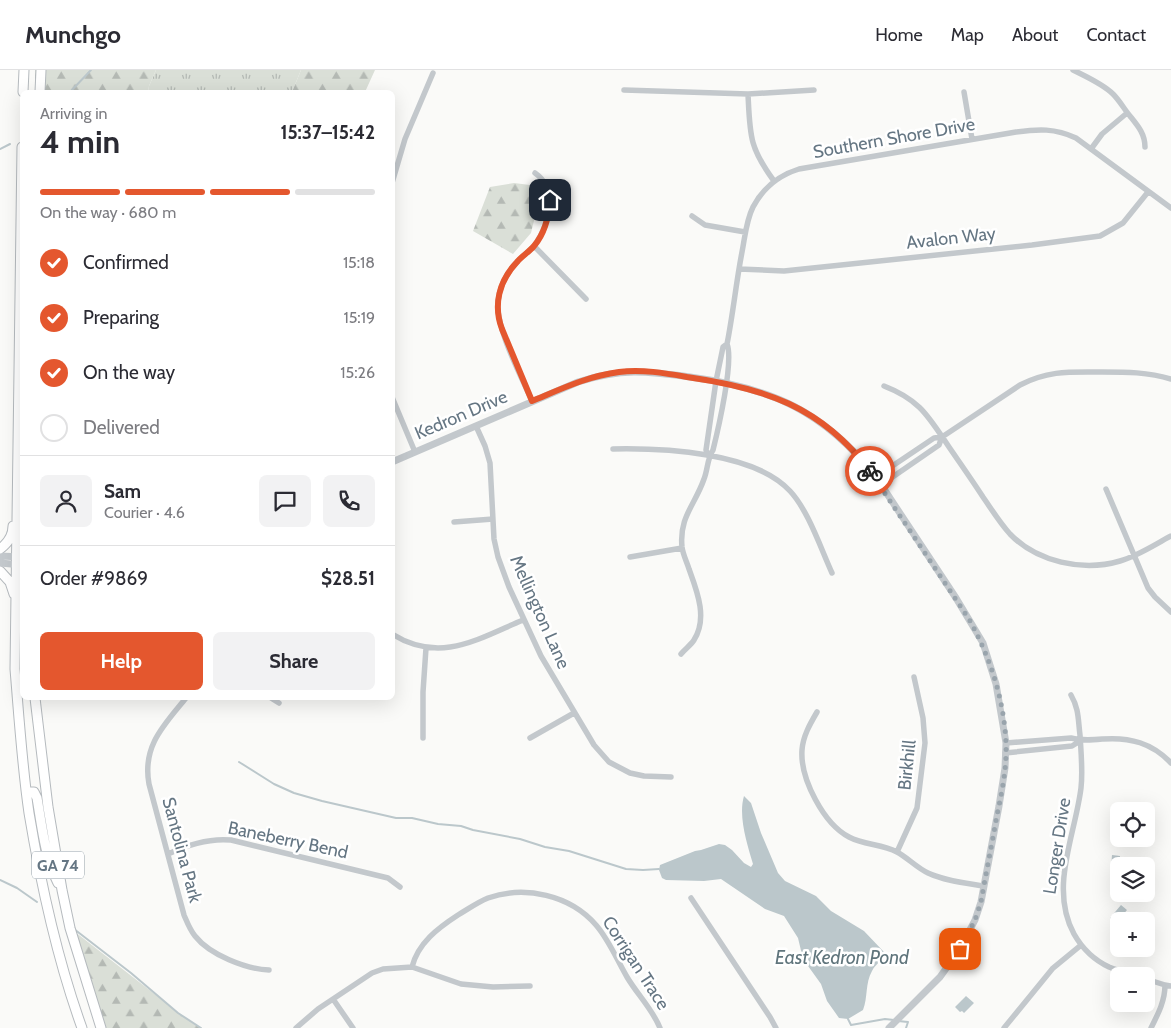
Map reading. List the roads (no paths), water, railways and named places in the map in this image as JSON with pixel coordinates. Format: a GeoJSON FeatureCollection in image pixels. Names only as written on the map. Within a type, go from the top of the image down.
{"type":"FeatureCollection","features":[{"type":"Feature","properties":{"kind":"main road"},"geometry":{"type":"LineString","coordinates":[[24,70],[24,90]]}},
{"type":"Feature","properties":{"kind":"main road"},"geometry":{"type":"LineString","coordinates":[[40,70],[40,90]]}},
{"type":"Feature","properties":{"kind":"main road","name":"GA 74"},"geometry":{"type":"LineString","coordinates":[[20,302],[17,468],[19,561],[16,600],[15,669],[27,795],[52,926],[82,1026]]}},
{"type":"Feature","properties":{"kind":"main road"},"geometry":{"type":"LineString","coordinates":[[18,456],[20,470]]}},
{"type":"Feature","properties":{"kind":"main road"},"geometry":{"type":"LineString","coordinates":[[0,549],[5,546],[13,534],[13,485],[17,468]]}},
{"type":"Feature","properties":{"kind":"main road"},"geometry":{"type":"LineString","coordinates":[[0,571],[10,582],[16,600]]}},
{"type":"Feature","properties":{"kind":"main road","name":"GA 74"},"geometry":{"type":"LineString","coordinates":[[35,700],[48,807],[62,890],[70,928],[101,1028]]}},
{"type":"Feature","properties":{"kind":"main road"},"geometry":{"type":"LineString","coordinates":[[27,795],[34,792],[37,798],[53,873],[62,890]]}},
{"type":"Feature","properties":{"kind":"street"},"geometry":{"type":"LineString","coordinates":[[1073,70],[1112,92],[1141,130],[1145,139],[1145,147]]}},
{"type":"Feature","properties":{"kind":"street"},"geometry":{"type":"LineString","coordinates":[[395,173],[405,139],[433,73]]}},
{"type":"Feature","properties":{"kind":"street"},"geometry":{"type":"LineString","coordinates":[[624,90],[748,94],[814,90]]}},
{"type":"Feature","properties":{"kind":"street"},"geometry":{"type":"LineString","coordinates":[[964,92],[972,139]]}},
{"type":"Feature","properties":{"kind":"street"},"geometry":{"type":"LineString","coordinates":[[748,94],[752,144],[758,158],[774,181]]}},
{"type":"Feature","properties":{"kind":"street"},"geometry":{"type":"LineString","coordinates":[[1091,148],[1102,134],[1127,113]]}},
{"type":"Feature","properties":{"kind":"street","name":"Southern Shore Drive"},"geometry":{"type":"LineString","coordinates":[[709,457],[713,450],[726,382],[729,351],[727,344],[745,232],[754,206],[760,196],[774,181],[788,172],[972,139],[1047,129],[1065,133],[1091,148],[1171,208]]}},
{"type":"Feature","properties":{"kind":"street"},"geometry":{"type":"LineString","coordinates":[[532,401],[502,329],[498,312],[500,289],[505,278],[518,260],[534,246],[546,223],[550,200],[546,184],[535,173]]}},
{"type":"Feature","properties":{"kind":"street","name":"Avalon Way"},"geometry":{"type":"LineString","coordinates":[[739,268],[784,271],[1092,238],[1100,236],[1123,223],[1148,192]]}},
{"type":"Feature","properties":{"kind":"street"},"geometry":{"type":"LineString","coordinates":[[692,216],[705,226],[745,232]]}},
{"type":"Feature","properties":{"kind":"street"},"geometry":{"type":"LineString","coordinates":[[534,246],[586,299]]}},
{"type":"Feature","properties":{"kind":"street","name":"Southern Shore Drive"},"geometry":{"type":"LineString","coordinates":[[709,457],[706,450],[716,381],[722,352],[727,344]]}},
{"type":"Feature","properties":{"kind":"street"},"geometry":{"type":"LineString","coordinates":[[876,478],[934,438],[942,437],[1020,385],[1044,374],[1063,371],[1133,372],[1171,379]]}},
{"type":"Feature","properties":{"kind":"street","name":"Kedron Drive"},"geometry":{"type":"LineString","coordinates":[[395,461],[578,382],[621,372],[660,373],[726,382],[769,395],[812,416],[846,443],[862,459],[961,605],[983,643],[996,684],[1006,744],[1002,787],[981,902],[975,920],[952,961],[940,977],[889,1028]]}},
{"type":"Feature","properties":{"kind":"street"},"geometry":{"type":"LineString","coordinates":[[884,386],[908,397],[918,405],[928,416],[1003,526],[1022,544],[1037,553],[1055,561],[1090,566],[1113,563],[1135,556],[1171,536]]}},
{"type":"Feature","properties":{"kind":"street"},"geometry":{"type":"LineString","coordinates":[[395,404],[415,452]]}},
{"type":"Feature","properties":{"kind":"street","name":"Mellington Lane"},"geometry":{"type":"LineString","coordinates":[[476,426],[490,463],[494,539],[501,565],[540,656],[594,745],[609,762],[630,773],[644,776],[671,776]]}},
{"type":"Feature","properties":{"kind":"street"},"geometry":{"type":"LineString","coordinates":[[881,485],[939,445],[942,437]]}},
{"type":"Feature","properties":{"kind":"street"},"geometry":{"type":"LineString","coordinates":[[612,449],[650,449],[743,463],[757,468],[776,479],[791,492],[810,522],[832,573]]}},
{"type":"Feature","properties":{"kind":"street"},"geometry":{"type":"LineString","coordinates":[[681,654],[694,641],[700,623],[698,593],[682,548],[683,524],[688,509],[699,492],[705,477],[709,457]]}},
{"type":"Feature","properties":{"kind":"street"},"geometry":{"type":"LineString","coordinates":[[1106,489],[1148,588],[1171,612]]}},
{"type":"Feature","properties":{"kind":"street"},"geometry":{"type":"LineString","coordinates":[[454,522],[493,519]]}},
{"type":"Feature","properties":{"kind":"street"},"geometry":{"type":"LineString","coordinates":[[630,557],[682,548]]}},
{"type":"Feature","properties":{"kind":"street"},"geometry":{"type":"LineString","coordinates":[[0,556],[19,561]]}},
{"type":"Feature","properties":{"kind":"street"},"geometry":{"type":"LineString","coordinates":[[0,563],[19,561]]}},
{"type":"Feature","properties":{"kind":"street"},"geometry":{"type":"LineString","coordinates":[[395,635],[426,648],[448,648],[467,644],[523,620]]}},
{"type":"Feature","properties":{"kind":"street"},"geometry":{"type":"LineString","coordinates":[[423,738],[423,692],[426,648]]}},
{"type":"Feature","properties":{"kind":"street","name":"Birkhill"},"geometry":{"type":"LineString","coordinates":[[896,852],[917,808],[925,743],[923,718],[914,677]]}},
{"type":"Feature","properties":{"kind":"street","name":"Longer Drive"},"geometry":{"type":"LineString","coordinates":[[1071,695],[1077,705],[1081,788],[1062,891],[1066,916],[1081,945],[1088,954],[1111,967]]}},
{"type":"Feature","properties":{"kind":"street","name":"Santolina Park"},"geometry":{"type":"LineString","coordinates":[[184,700],[157,735],[149,752],[147,763],[148,784],[184,915],[197,938],[217,953],[255,970],[269,970]]}},
{"type":"Feature","properties":{"kind":"street"},"geometry":{"type":"LineString","coordinates":[[274,700],[279,703]]}},
{"type":"Feature","properties":{"kind":"street"},"geometry":{"type":"LineString","coordinates":[[817,712],[804,738],[802,761],[808,782],[822,812],[834,826],[848,837],[896,852],[928,874],[984,886]]}},
{"type":"Feature","properties":{"kind":"street"},"geometry":{"type":"LineString","coordinates":[[530,738],[574,713]]}},
{"type":"Feature","properties":{"kind":"street"},"geometry":{"type":"LineString","coordinates":[[1006,744],[1071,738],[1080,741],[1114,738],[1133,740],[1155,749],[1171,763]]}},
{"type":"Feature","properties":{"kind":"street"},"geometry":{"type":"LineString","coordinates":[[1005,753],[1072,746],[1080,741]]}},
{"type":"Feature","properties":{"kind":"street","name":"Baneberry Bend"},"geometry":{"type":"LineString","coordinates":[[168,854],[214,840],[231,840],[388,878],[400,887]]}},
{"type":"Feature","properties":{"kind":"street","name":"Corrigan Trace"},"geometry":{"type":"LineString","coordinates":[[412,967],[414,956],[422,944],[434,932],[465,911],[488,898],[510,893],[539,893],[556,898],[572,906],[583,912],[595,923],[660,1028]]}},
{"type":"Feature","properties":{"kind":"street"},"geometry":{"type":"LineString","coordinates":[[691,898],[776,1028]]}},
{"type":"Feature","properties":{"kind":"street"},"geometry":{"type":"LineString","coordinates":[[1004,1028],[1053,968],[1081,945]]}},
{"type":"Feature","properties":{"kind":"street"},"geometry":{"type":"LineString","coordinates":[[296,1028],[318,1009],[372,973],[394,968],[412,967],[461,984],[493,988],[530,986]]}},
{"type":"Feature","properties":{"kind":"street"},"geometry":{"type":"LineString","coordinates":[[1152,1028],[1168,985],[1155,981]]}},
{"type":"Feature","properties":{"kind":"street"},"geometry":{"type":"LineString","coordinates":[[334,999],[353,1028]]}},
{"type":"Feature","properties":{"kind":"water","name":"East Kedron Pond"},"geometry":{"type":"Polygon","coordinates":[[[744,796],[751,803],[778,873],[785,881],[816,896],[831,911],[864,931],[884,952],[885,955],[870,976],[863,1010],[848,1019],[839,1018],[827,1001],[821,984],[803,959],[798,938],[784,916],[765,909],[721,879],[704,881],[666,880],[662,878],[659,870],[660,865],[719,844],[725,845],[732,850],[744,863],[751,867],[753,864],[746,839],[742,812],[744,796]]]}},
{"type":"Feature","properties":{"kind":"water"},"geometry":{"type":"Polygon","coordinates":[[[1121,905],[1127,910],[1125,912],[1115,912],[1121,905]]]}},
{"type":"Feature","properties":{"kind":"water"},"geometry":{"type":"Polygon","coordinates":[[[966,996],[974,1003],[964,1013],[955,1007],[966,996]]]}},
{"type":"Feature","properties":{"kind":"waterway"},"geometry":{"type":"LineString","coordinates":[[72,90],[91,70]]}},
{"type":"Feature","properties":{"kind":"waterway"},"geometry":{"type":"LineString","coordinates":[[0,149],[10,144]]}},
{"type":"Feature","properties":{"kind":"waterway"},"geometry":{"type":"LineString","coordinates":[[239,762],[274,784],[294,793],[322,801],[396,818],[412,818],[438,824],[461,826],[520,839],[545,847],[569,851],[626,869],[659,869]]}},
{"type":"Feature","properties":{"kind":"waterway"},"geometry":{"type":"LineString","coordinates":[[0,880],[17,888],[37,902]]}},
{"type":"Feature","properties":{"kind":"waterway"},"geometry":{"type":"LineString","coordinates":[[74,929],[131,973],[178,1013],[201,1028]]}},
{"type":"Feature","properties":{"kind":"waterway"},"geometry":{"type":"LineString","coordinates":[[848,1019],[851,1025],[885,1019],[894,1020]]}},
{"type":"Feature","properties":{"kind":"waterway"},"geometry":{"type":"LineString","coordinates":[[898,1021],[908,1022],[906,1028]]}}]}
